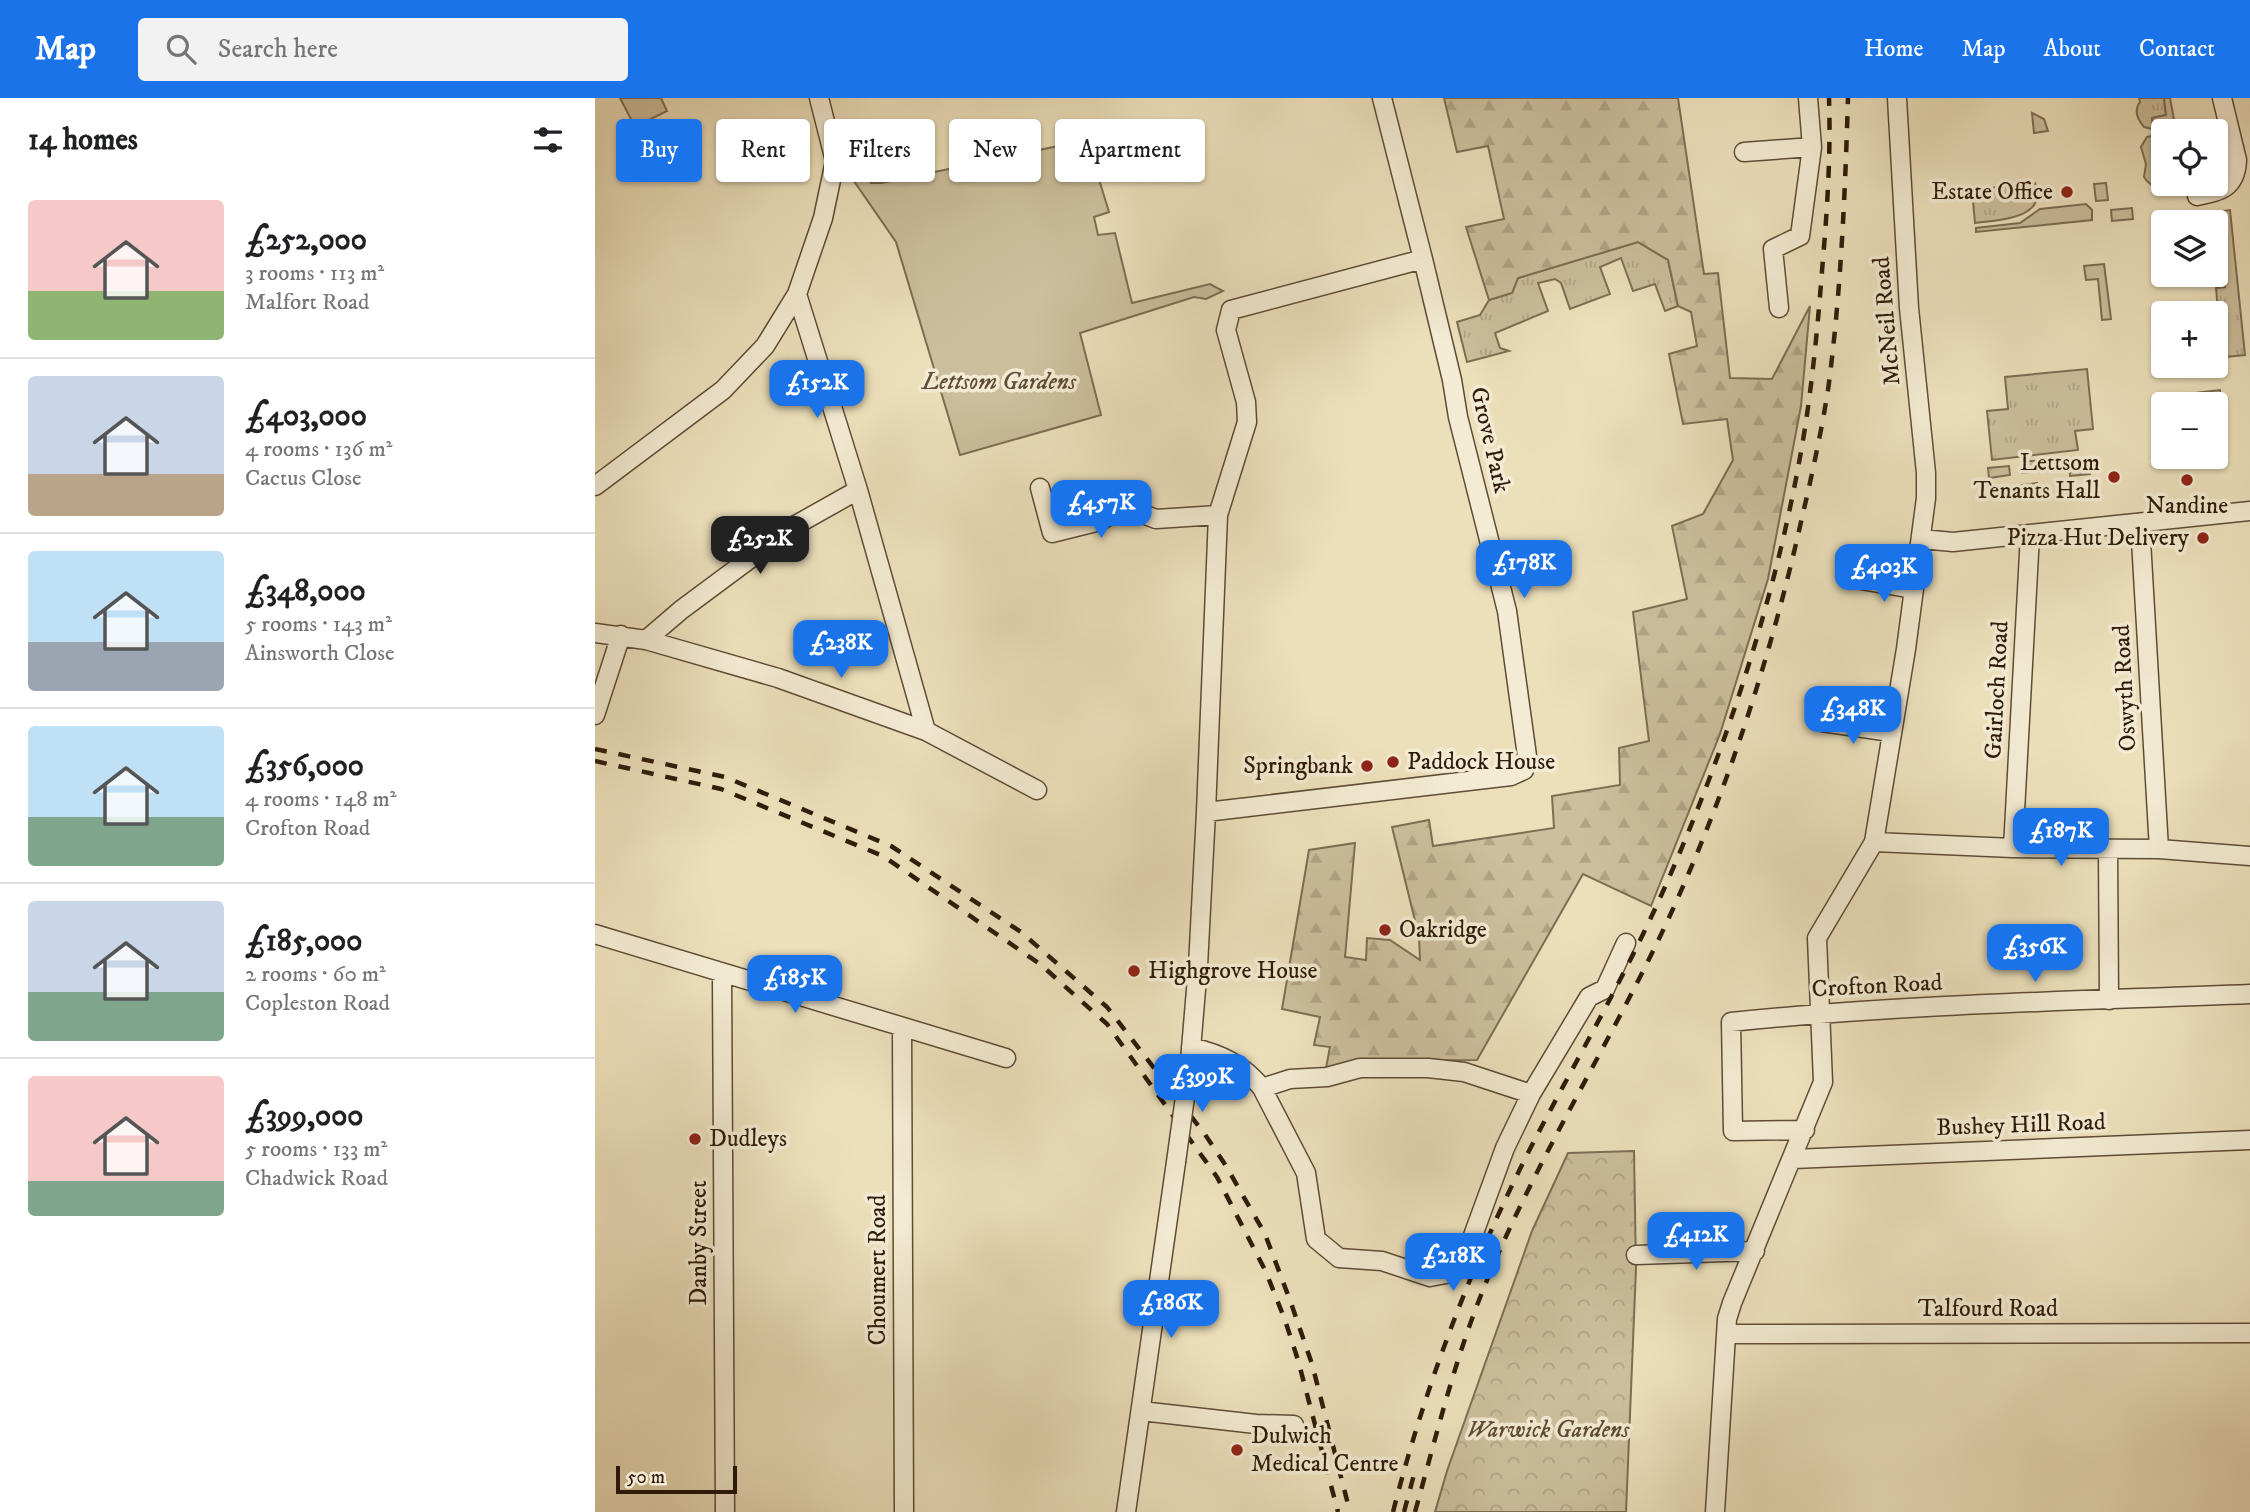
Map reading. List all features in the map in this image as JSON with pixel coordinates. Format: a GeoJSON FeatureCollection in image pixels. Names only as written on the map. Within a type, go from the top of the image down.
{"type":"FeatureCollection","features":[{"type":"Feature","properties":{"kind":"street","name":"Grove Park"},"geometry":{"type":"LineString","coordinates":[[1206,812],[1511,776],[1524,770],[1527,756],[1507,611],[1382,98]]}},
{"type":"Feature","properties":{"kind":"street"},"geometry":{"type":"LineString","coordinates":[[1779,308],[1765,249],[1800,236],[1812,147],[1808,98]]}},
{"type":"Feature","properties":{"kind":"street","name":"McNeil Road"},"geometry":{"type":"LineString","coordinates":[[1874,842],[1906,649],[1921,539],[1926,473],[1909,308],[1897,98]]}},
{"type":"Feature","properties":{"kind":"street"},"geometry":{"type":"LineString","coordinates":[[2222,98],[2227,119]]}},
{"type":"Feature","properties":{"kind":"street"},"geometry":{"type":"LineString","coordinates":[[595,485],[723,390],[765,346],[797,294],[823,218],[835,161],[823,99]]}},
{"type":"Feature","properties":{"kind":"street"},"geometry":{"type":"LineString","coordinates":[[2228,123],[2237,160],[2237,168],[2228,185]]}},
{"type":"Feature","properties":{"kind":"street"},"geometry":{"type":"LineString","coordinates":[[1744,152],[1812,147]]}},
{"type":"Feature","properties":{"kind":"street"},"geometry":{"type":"LineString","coordinates":[[1126,1512],[1190,1054],[1206,812],[1218,515],[1247,422],[1246,402],[1226,330],[1231,310],[1423,259]]}},
{"type":"Feature","properties":{"kind":"street"},"geometry":{"type":"LineString","coordinates":[[797,294],[858,490],[926,731]]}},
{"type":"Feature","properties":{"kind":"street"},"geometry":{"type":"LineString","coordinates":[[1040,488],[1052,533],[1100,521],[1124,507],[1156,519],[1218,515]]}},
{"type":"Feature","properties":{"kind":"street"},"geometry":{"type":"LineString","coordinates":[[646,640],[681,610],[794,526],[858,490]]}},
{"type":"Feature","properties":{"kind":"street"},"geometry":{"type":"LineString","coordinates":[[1921,539],[1953,542],[2250,512]]}},
{"type":"Feature","properties":{"kind":"street","name":"Oswyth Road"},"geometry":{"type":"LineString","coordinates":[[2140,523],[2159,849]]}},
{"type":"Feature","properties":{"kind":"street","name":"Gairloch Road"},"geometry":{"type":"LineString","coordinates":[[2013,848],[2030,535]]}},
{"type":"Feature","properties":{"kind":"street"},"geometry":{"type":"LineString","coordinates":[[1861,580],[1913,589]]}},
{"type":"Feature","properties":{"kind":"street"},"geometry":{"type":"LineString","coordinates":[[595,633],[646,640],[778,678],[926,731],[1037,790]]}},
{"type":"Feature","properties":{"kind":"street"},"geometry":{"type":"LineString","coordinates":[[595,714],[621,635]]}},
{"type":"Feature","properties":{"kind":"street"},"geometry":{"type":"LineString","coordinates":[[1822,722],[1891,732]]}},
{"type":"Feature","properties":{"kind":"street"},"geometry":{"type":"LineString","coordinates":[[1716,1512],[1726,1334],[1732,1303],[1823,1082],[1817,938],[1874,842],[2013,848],[2159,849],[2250,856]]}},
{"type":"Feature","properties":{"kind":"street"},"geometry":{"type":"LineString","coordinates":[[2108,849],[2109,1000]]}},
{"type":"Feature","properties":{"kind":"street"},"geometry":{"type":"LineString","coordinates":[[595,934],[1006,1058]]}},
{"type":"Feature","properties":{"kind":"street"},"geometry":{"type":"LineString","coordinates":[[1190,1054],[1223,1056],[1253,1077],[1262,1088],[1306,1173],[1316,1239],[1339,1258],[1382,1261],[1430,1277],[1451,1273],[1463,1263],[1505,1148],[1531,1094],[1589,998],[1605,989],[1626,943]]}},
{"type":"Feature","properties":{"kind":"street","name":"Danby Street"},"geometry":{"type":"LineString","coordinates":[[722,974],[725,1512]]}},
{"type":"Feature","properties":{"kind":"street","name":"Crofton Road"},"geometry":{"type":"LineString","coordinates":[[1805,1130],[1733,1131],[1731,1022],[1821,1012],[2250,994]]}},
{"type":"Feature","properties":{"kind":"street","name":"Choumert Road"},"geometry":{"type":"LineString","coordinates":[[902,1027],[904,1512]]}},
{"type":"Feature","properties":{"kind":"street"},"geometry":{"type":"LineString","coordinates":[[1262,1088],[1290,1079],[1327,1077],[1360,1068],[1428,1068],[1464,1072],[1531,1094]]}},
{"type":"Feature","properties":{"kind":"street","name":"Bushey Hill Road"},"geometry":{"type":"LineString","coordinates":[[1793,1159],[2250,1140]]}},
{"type":"Feature","properties":{"kind":"street"},"geometry":{"type":"LineString","coordinates":[[1636,1255],[1755,1251]]}},
{"type":"Feature","properties":{"kind":"street","name":"Talfourd Road"},"geometry":{"type":"LineString","coordinates":[[1726,1334],[2250,1333]]}},
{"type":"Feature","properties":{"kind":"street"},"geometry":{"type":"LineString","coordinates":[[1141,1411],[1256,1424],[1294,1425]]}},
{"type":"Feature","properties":{"kind":"green space"},"geometry":{"type":"Polygon","coordinates":[[[620,98],[661,98],[667,111],[651,119],[631,119],[620,98]]]}},
{"type":"Feature","properties":{"kind":"green space"},"geometry":{"type":"Polygon","coordinates":[[[1444,98],[1678,98],[1704,274],[1718,273],[1730,378],[1772,379],[1810,306],[1801,406],[1768,579],[1720,734],[1651,906],[1583,874],[1477,1060],[1360,1061],[1326,1068],[1330,1047],[1314,1045],[1320,1017],[1282,1009],[1309,850],[1355,843],[1345,957],[1366,960],[1367,938],[1390,940],[1420,960],[1419,937],[1392,827],[1429,820],[1433,846],[1554,828],[1552,796],[1620,785],[1619,748],[1649,741],[1633,612],[1687,599],[1672,526],[1703,514],[1733,460],[1727,419],[1683,424],[1669,354],[1697,346],[1691,312],[1678,306],[1668,260],[1638,242],[1518,278],[1512,293],[1489,300],[1466,227],[1504,219],[1488,146],[1457,152],[1444,98]]]}},
{"type":"Feature","properties":{"kind":"green space"},"geometry":{"type":"Polygon","coordinates":[[[2139,98],[2164,98],[2166,115],[2152,118],[2151,129],[2144,127],[2137,112],[2139,98]]]}},
{"type":"Feature","properties":{"kind":"green space"},"geometry":{"type":"Polygon","coordinates":[[[2164,98],[2170,98],[2174,119],[2152,119],[2166,115],[2164,98]]]}},
{"type":"Feature","properties":{"kind":"green space"},"geometry":{"type":"Polygon","coordinates":[[[2032,113],[2044,119],[2048,131],[2034,133],[2032,113]]]}},
{"type":"Feature","properties":{"kind":"green space"},"geometry":{"type":"Polygon","coordinates":[[[2151,136],[2151,184],[2144,177],[2146,164],[2141,147],[2147,137],[2151,136]]]}},
{"type":"Feature","properties":{"kind":"green space","name":"Lettsom Gardens"},"geometry":{"type":"Polygon","coordinates":[[[1055,147],[1055,182],[1100,182],[1109,212],[1094,217],[1098,235],[1115,233],[1132,303],[1210,284],[1223,291],[1206,299],[1194,297],[1080,333],[1101,415],[960,455],[896,242],[855,182],[935,182],[935,172],[949,169],[949,182],[1041,182],[1041,150],[1055,147]]]}},
{"type":"Feature","properties":{"kind":"green space"},"geometry":{"type":"Polygon","coordinates":[[[2035,183],[2035,204],[2028,211],[2008,219],[1975,223],[1972,190],[2035,183]]]}},
{"type":"Feature","properties":{"kind":"green space"},"geometry":{"type":"Polygon","coordinates":[[[2106,183],[2108,200],[2096,201],[2094,184],[2106,183]]]}},
{"type":"Feature","properties":{"kind":"green space"},"geometry":{"type":"Polygon","coordinates":[[[2086,204],[2092,210],[2092,220],[1976,232],[1976,228],[2020,223],[2040,209],[2086,204]]]}},
{"type":"Feature","properties":{"kind":"green space"},"geometry":{"type":"Polygon","coordinates":[[[2132,208],[2133,219],[2112,221],[2111,210],[2132,208]]]}},
{"type":"Feature","properties":{"kind":"green space"},"geometry":{"type":"Polygon","coordinates":[[[2228,210],[2245,355],[2228,357],[2228,301],[2217,301],[2216,288],[2228,287],[2228,210]]]}},
{"type":"Feature","properties":{"kind":"green space"},"geometry":{"type":"Polygon","coordinates":[[[1638,242],[1668,260],[1678,306],[1665,311],[1655,284],[1633,291],[1621,258],[1600,267],[1610,294],[1570,309],[1561,283],[1555,279],[1538,283],[1548,311],[1495,333],[1500,348],[1509,351],[1467,362],[1457,322],[1480,315],[1489,300],[1512,293],[1518,278],[1638,242]]]}},
{"type":"Feature","properties":{"kind":"green space"},"geometry":{"type":"Polygon","coordinates":[[[2104,264],[2111,319],[2102,320],[2098,279],[2086,280],[2084,266],[2104,264]]]}},
{"type":"Feature","properties":{"kind":"green space"},"geometry":{"type":"Polygon","coordinates":[[[2087,369],[2093,429],[2075,431],[2078,450],[1992,460],[1987,411],[2008,409],[2005,377],[2087,369]]]}},
{"type":"Feature","properties":{"kind":"green space"},"geometry":{"type":"Polygon","coordinates":[[[2089,458],[2090,474],[2070,476],[2069,460],[2089,458]]]}},
{"type":"Feature","properties":{"kind":"green space"},"geometry":{"type":"Polygon","coordinates":[[[2043,460],[2044,471],[2022,473],[2021,462],[2043,460]]]}},
{"type":"Feature","properties":{"kind":"green space"},"geometry":{"type":"Polygon","coordinates":[[[2009,466],[2010,475],[1989,478],[1988,468],[2009,466]]]}},
{"type":"Feature","properties":{"kind":"green space"},"geometry":{"type":"Polygon","coordinates":[[[2037,483],[2037,493],[2016,495],[2015,486],[2037,483]]]}},
{"type":"Feature","properties":{"kind":"green space"},"geometry":{"type":"Polygon","coordinates":[[[2011,486],[2012,495],[1992,497],[1991,488],[2011,486]]]}},
{"type":"Feature","properties":{"kind":"green space","name":"Warwick Gardens"},"geometry":{"type":"Polygon","coordinates":[[[1634,1151],[1636,1268],[1626,1512],[1435,1512],[1532,1231],[1568,1153],[1634,1151]]]}},
{"type":"Feature","properties":{"kind":"railway"},"geometry":{"type":"LineString","coordinates":[[1393,1512],[1435,1372],[1470,1280],[1509,1191],[1653,914],[1691,826],[1751,658],[1782,544],[1808,408],[1825,228],[1829,98]]}},
{"type":"Feature","properties":{"kind":"railway"},"geometry":{"type":"LineString","coordinates":[[1415,1512],[1454,1372],[1483,1290],[1528,1191],[1677,900],[1715,808],[1763,666],[1790,570],[1828,390],[1839,281],[1848,98]]}},
{"type":"Feature","properties":{"kind":"railway"},"geometry":{"type":"LineString","coordinates":[[595,749],[725,777],[891,846],[1021,932],[1107,1007],[1204,1133],[1265,1234],[1312,1364],[1350,1512]]}},
{"type":"Feature","properties":{"kind":"railway"},"geometry":{"type":"LineString","coordinates":[[595,761],[721,789],[883,856],[1040,964],[1107,1024],[1217,1177],[1266,1272],[1298,1360],[1338,1512]]}},
{"type":"Feature","properties":{"kind":"railway"},"geometry":{"type":"LineString","coordinates":[[1404,1512],[1416,1467]]}},
{"type":"Feature","properties":{"kind":"place","name":"Estate Office"},"geometry":{"type":"Point","coordinates":[2067,192]}},
{"type":"Feature","properties":{"kind":"place","name":"Lettsom Tenants Hall"},"geometry":{"type":"Point","coordinates":[2114,477]}},
{"type":"Feature","properties":{"kind":"place","name":"Nandine"},"geometry":{"type":"Point","coordinates":[2187,480]}},
{"type":"Feature","properties":{"kind":"place","name":"Pizza Hut Delivery"},"geometry":{"type":"Point","coordinates":[2203,538]}},
{"type":"Feature","properties":{"kind":"place","name":"Paddock House"},"geometry":{"type":"Point","coordinates":[1393,762]}},
{"type":"Feature","properties":{"kind":"place","name":"Springbank"},"geometry":{"type":"Point","coordinates":[1367,766]}},
{"type":"Feature","properties":{"kind":"place","name":"Oakridge"},"geometry":{"type":"Point","coordinates":[1385,930]}},
{"type":"Feature","properties":{"kind":"place","name":"Highgrove House"},"geometry":{"type":"Point","coordinates":[1134,971]}},
{"type":"Feature","properties":{"kind":"place","name":"Dudleys"},"geometry":{"type":"Point","coordinates":[695,1139]}},
{"type":"Feature","properties":{"kind":"place","name":"Dulwich Medical Centre"},"geometry":{"type":"Point","coordinates":[1237,1450]}}]}
